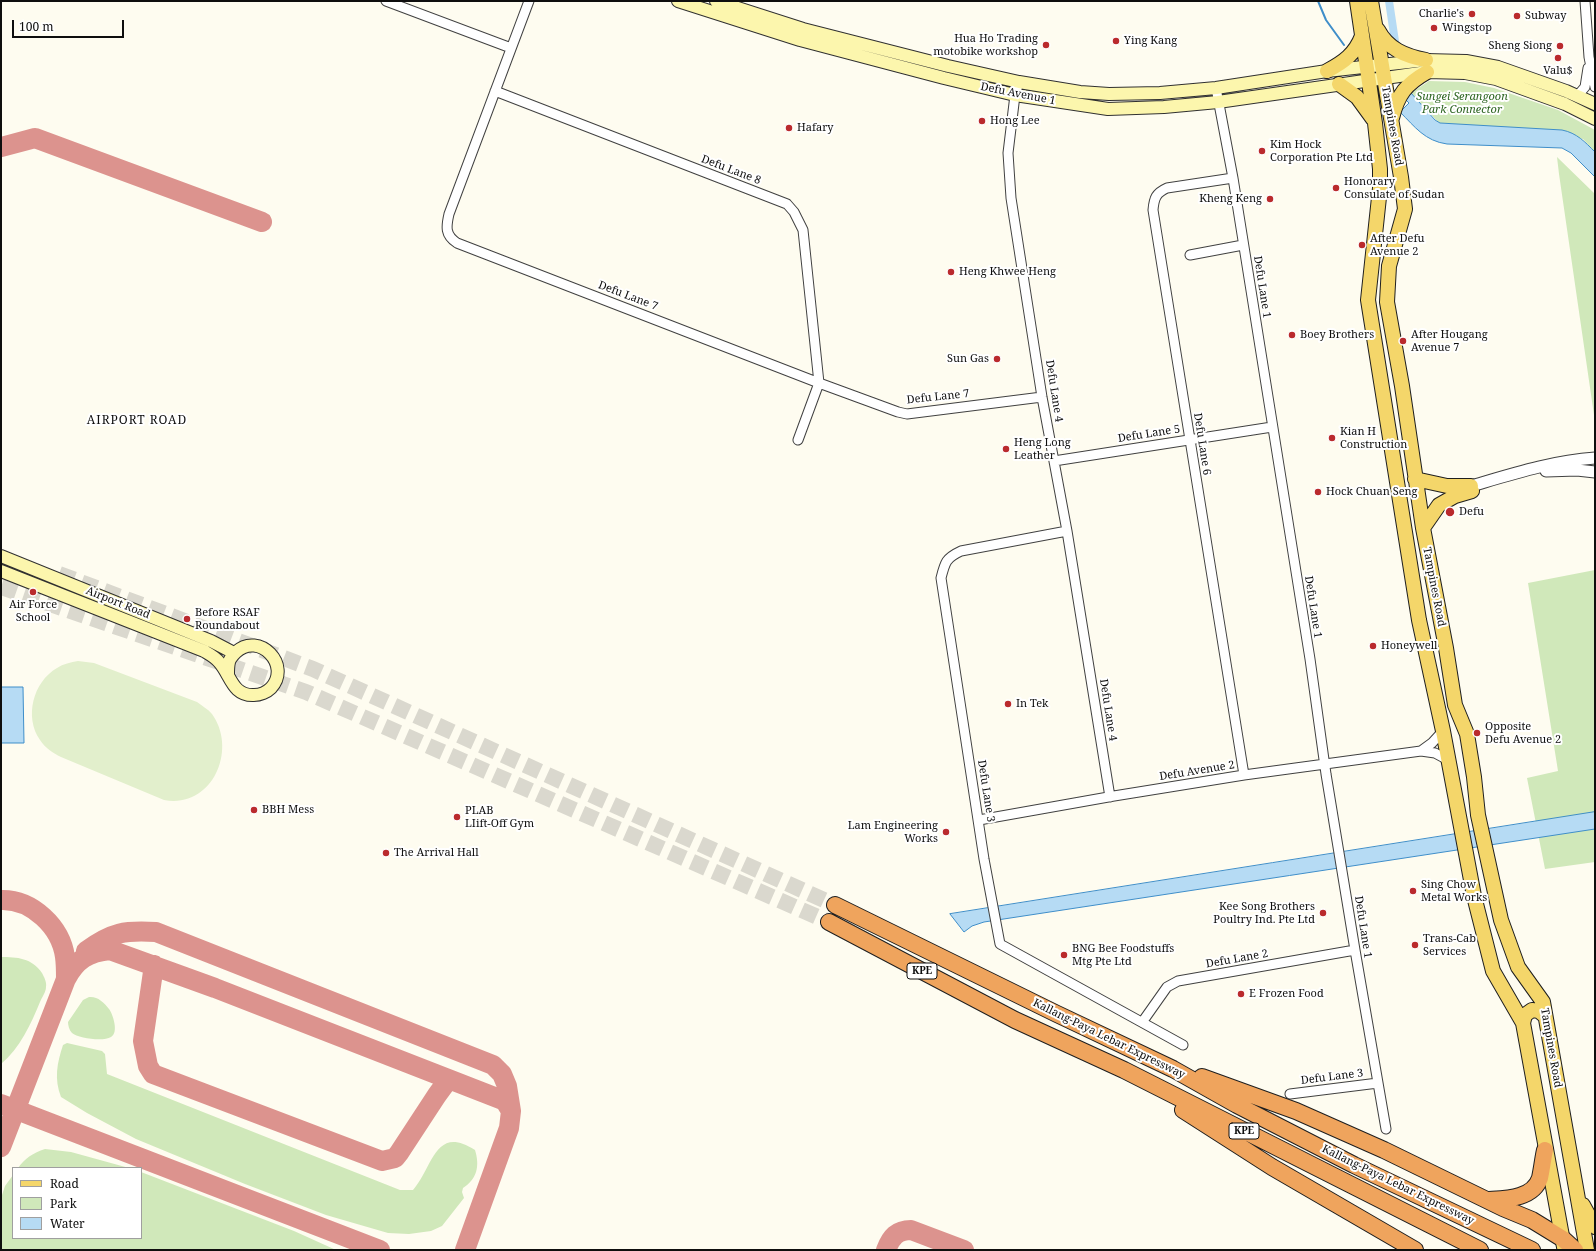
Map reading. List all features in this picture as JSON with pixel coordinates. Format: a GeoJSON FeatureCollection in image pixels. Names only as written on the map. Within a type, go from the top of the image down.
{"type":"FeatureCollection","features":[{"type":"Feature","properties":{"kind":"highway","name":"Kallang-Paya Lebar Expressway"},"geometry":{"type":"LineString","coordinates":[[835,905],[1057,1014],[1173,1068],[1236,1105],[1354,1165],[1532,1250]]}},
{"type":"Feature","properties":{"kind":"highway","name":"Kallang-Paya Lebar Expressway"},"geometry":{"type":"LineString","coordinates":[[829,922],[1015,1020],[1100,1058],[1480,1250]]}},
{"type":"Feature","properties":{"kind":"highway"},"geometry":{"type":"LineString","coordinates":[[1173,1068],[1296,1111],[1384,1150],[1503,1208],[1532,1220],[1564,1244],[1575,1250]]}},
{"type":"Feature","properties":{"kind":"highway"},"geometry":{"type":"LineString","coordinates":[[1143,1080],[1192,1116],[1272,1167],[1415,1250]]}},
{"type":"Feature","properties":{"kind":"highway"},"geometry":{"type":"LineString","coordinates":[[1489,1200],[1507,1199],[1521,1196],[1532,1189],[1540,1178],[1545,1150]]}},
{"type":"Feature","properties":{"kind":"main road","name":"Defu Avenue 1"},"geometry":{"type":"LineString","coordinates":[[678,1],[800,40],[1015,95],[1108,109],[1164,107],[1218,102],[1339,84],[1367,73]]}},
{"type":"Feature","properties":{"kind":"main road","name":"Defu Avenue 1"},"geometry":{"type":"LineString","coordinates":[[716,1],[803,29],[948,66],[1019,82],[1109,94],[1160,93],[1216,88],[1327,71],[1367,73]]}},
{"type":"Feature","properties":{"kind":"main road","name":"Tampines Road"},"geometry":{"type":"LineString","coordinates":[[1357,1],[1375,123],[1380,169],[1380,188],[1368,300],[1419,620],[1443,731],[1474,896],[1493,971],[1522,1023],[1564,1244]]}},
{"type":"Feature","properties":{"kind":"main road","name":"Tampines Road"},"geometry":{"type":"LineString","coordinates":[[1371,1],[1401,177],[1404,209],[1389,266],[1387,302],[1402,386],[1423,528],[1446,648],[1455,705],[1468,734],[1478,816],[1501,920],[1518,967],[1543,1002],[1586,1250]]}},
{"type":"Feature","properties":{"kind":"main road"},"geometry":{"type":"LineString","coordinates":[[1376,26],[1382,40],[1426,66],[1496,79],[1559,101],[1595,119]]}},
{"type":"Feature","properties":{"kind":"main road"},"geometry":{"type":"LineString","coordinates":[[1327,71],[1348,58],[1358,45],[1362,36]]}},
{"type":"Feature","properties":{"kind":"main road"},"geometry":{"type":"LineString","coordinates":[[1383,71],[1466,61],[1498,67],[1578,95],[1595,104]]}},
{"type":"Feature","properties":{"kind":"main road"},"geometry":{"type":"LineString","coordinates":[[1391,123],[1394,109],[1404,88],[1414,80],[1426,66]]}},
{"type":"Feature","properties":{"kind":"main road","name":"Tampines Road"},"geometry":{"type":"LineString","coordinates":[[1367,73],[1383,71]]}},
{"type":"Feature","properties":{"kind":"main road"},"geometry":{"type":"LineString","coordinates":[[1339,84],[1357,97],[1375,123]]}},
{"type":"Feature","properties":{"kind":"main road"},"geometry":{"type":"LineString","coordinates":[[1416,479],[1446,486],[1471,488]]}},
{"type":"Feature","properties":{"kind":"main road"},"geometry":{"type":"LineString","coordinates":[[1423,528],[1439,505],[1471,488]]}},
{"type":"Feature","properties":{"kind":"main road","name":"Airport Road"},"geometry":{"type":"LineString","coordinates":[[1,556],[211,641],[234,653],[246,646],[260,646],[267,650],[275,659],[278,670],[277,676],[270,688],[264,693],[257,695],[241,693],[230,682],[228,674],[219,661],[204,651],[1,571]]}},
{"type":"Feature","properties":{"kind":"main road"},"geometry":{"type":"LineString","coordinates":[[228,674],[229,662],[234,653]]}},
{"type":"Feature","properties":{"kind":"main road"},"geometry":{"type":"LineString","coordinates":[[1522,1023],[1526,1015],[1532,1010],[1539,1011],[1545,1016]]}},
{"type":"Feature","properties":{"kind":"main road"},"geometry":{"type":"LineString","coordinates":[[1576,1188],[1588,1216],[1595,1227]]}},
{"type":"Feature","properties":{"kind":"street"},"geometry":{"type":"LineString","coordinates":[[386,1],[511,48]]}},
{"type":"Feature","properties":{"kind":"street","name":"Defu Lane 7"},"geometry":{"type":"LineString","coordinates":[[529,1],[446,224],[447,233],[451,239],[457,243],[819,383],[907,414],[1042,397]]}},
{"type":"Feature","properties":{"kind":"street"},"geometry":{"type":"LineString","coordinates":[[1578,95],[1585,87],[1588,78],[1589,57],[1585,1]]}},
{"type":"Feature","properties":{"kind":"street"},"geometry":{"type":"LineString","coordinates":[[1589,57],[1595,87]]}},
{"type":"Feature","properties":{"kind":"street","name":"Defu Lane 4"},"geometry":{"type":"LineString","coordinates":[[1019,82],[1015,95],[1008,153],[1011,198],[1042,397],[1067,531],[1110,797]]}},
{"type":"Feature","properties":{"kind":"street","name":"Defu Lane 1"},"geometry":{"type":"LineString","coordinates":[[1216,88],[1233,178],[1310,659],[1324,763],[1344,886],[1386,1129]]}},
{"type":"Feature","properties":{"kind":"street","name":"Defu Lane 8"},"geometry":{"type":"LineString","coordinates":[[495,91],[787,204],[794,212],[803,230],[819,383]]}},
{"type":"Feature","properties":{"kind":"street","name":"Defu Lane 6"},"geometry":{"type":"LineString","coordinates":[[1233,178],[1167,188],[1159,192],[1154,198],[1153,210],[1244,775]]}},
{"type":"Feature","properties":{"kind":"street"},"geometry":{"type":"LineString","coordinates":[[1190,255],[1243,245]]}},
{"type":"Feature","properties":{"kind":"street"},"geometry":{"type":"LineString","coordinates":[[798,440],[819,383]]}},
{"type":"Feature","properties":{"kind":"street","name":"Defu Lane 5"},"geometry":{"type":"LineString","coordinates":[[1054,462],[1272,427]]}},
{"type":"Feature","properties":{"kind":"street"},"geometry":{"type":"LineString","coordinates":[[1471,488],[1535,467],[1595,458]]}},
{"type":"Feature","properties":{"kind":"street"},"geometry":{"type":"LineString","coordinates":[[1471,488],[1541,472],[1577,470],[1595,472]]}},
{"type":"Feature","properties":{"kind":"street","name":"Defu Lane 3"},"geometry":{"type":"LineString","coordinates":[[1067,531],[961,551],[950,557],[943,568],[941,578],[1000,944],[1143,1021],[1183,1045]]}},
{"type":"Feature","properties":{"kind":"street"},"geometry":{"type":"LineString","coordinates":[[1421,750],[1432,743],[1443,731]]}},
{"type":"Feature","properties":{"kind":"street","name":"Defu Avenue 2"},"geometry":{"type":"LineString","coordinates":[[979,820],[1244,775],[1421,750],[1435,753],[1448,760]]}},
{"type":"Feature","properties":{"kind":"street","name":"Defu Lane 2"},"geometry":{"type":"LineString","coordinates":[[1143,1021],[1167,987],[1178,981],[1355,950]]}},
{"type":"Feature","properties":{"kind":"street","name":"Defu Lane 3"},"geometry":{"type":"LineString","coordinates":[[1290,1094],[1378,1083]]}},
{"type":"Feature","properties":{"kind":"green space","name":"Sungei Serangoon Park Connector"},"geometry":{"type":"Polygon","coordinates":[[[1429,81],[1465,82],[1494,88],[1558,110],[1595,130],[1595,152],[1583,139],[1439,123],[1411,93],[1429,81]]]}},
{"type":"Feature","properties":{"kind":"green space"},"geometry":{"type":"Polygon","coordinates":[[[1557,157],[1595,194],[1595,422],[1559,174],[1557,157]]]}},
{"type":"Feature","properties":{"kind":"green space"},"geometry":{"type":"Polygon","coordinates":[[[1595,570],[1595,862],[1545,869],[1527,778],[1558,771],[1528,583],[1595,570]]]}},
{"type":"Feature","properties":{"kind":"green space"},"geometry":{"type":"Polygon","coordinates":[[[78,661],[94,663],[197,702],[207,709],[212,714],[219,728],[222,744],[221,759],[216,774],[207,786],[195,795],[181,800],[164,800],[61,757],[44,745],[35,731],[33,721],[32,711],[37,691],[42,682],[57,668],[67,663],[78,661]]]}},
{"type":"Feature","properties":{"kind":"green space"},"geometry":{"type":"Polygon","coordinates":[[[1,957],[24,959],[34,964],[42,973],[45,980],[46,989],[33,1019],[24,1035],[14,1051],[1,1064],[1,957]]]}},
{"type":"Feature","properties":{"kind":"green space"},"geometry":{"type":"Polygon","coordinates":[[[89,997],[95,997],[100,1000],[111,1011],[114,1019],[115,1032],[111,1037],[91,1039],[75,1035],[70,1030],[68,1022],[83,1000],[89,997]]]}},
{"type":"Feature","properties":{"kind":"green space"},"geometry":{"type":"Polygon","coordinates":[[[67,1043],[102,1051],[105,1054],[107,1074],[400,1190],[413,1190],[420,1181],[436,1152],[443,1145],[451,1142],[462,1143],[475,1150],[477,1161],[476,1172],[471,1181],[463,1188],[462,1192],[464,1198],[442,1226],[431,1231],[409,1234],[388,1233],[326,1215],[245,1184],[136,1139],[87,1113],[61,1097],[57,1071],[63,1045],[67,1043]]]}},
{"type":"Feature","properties":{"kind":"green space"},"geometry":{"type":"Polygon","coordinates":[[[45,1149],[71,1152],[125,1167],[19,1167],[23,1161],[45,1149]]]}},
{"type":"Feature","properties":{"kind":"green space"},"geometry":{"type":"Polygon","coordinates":[[[142,1172],[294,1231],[336,1250],[1,1250],[1,1198],[5,1186],[12,1176],[12,1239],[142,1239],[142,1172]]]}},
{"type":"Feature","properties":{"kind":"water"},"geometry":{"type":"Polygon","coordinates":[[[1411,93],[1435,120],[1440,123],[1562,130],[1572,133],[1580,138],[1595,152],[1595,177],[1571,153],[1562,148],[1447,144],[1432,140],[1426,137],[1400,112],[1409,103],[1405,99],[1411,93]]]}},
{"type":"Feature","properties":{"kind":"water"},"geometry":{"type":"Polygon","coordinates":[[[1,687],[23,687],[24,743],[1,743],[1,687]]]}},
{"type":"Feature","properties":{"kind":"water"},"geometry":{"type":"Polygon","coordinates":[[[1595,812],[1595,829],[984,922],[972,926],[964,932],[950,914],[1595,812]]]}},
{"type":"Feature","properties":{"kind":"waterway"},"geometry":{"type":"LineString","coordinates":[[1318,1],[1326,20],[1344,45]]}},
{"type":"Feature","properties":{"kind":"waterway"},"geometry":{"type":"LineString","coordinates":[[1389,1],[1396,48]]}},
{"type":"Feature","properties":{"kind":"taxiway"},"geometry":{"type":"LineString","coordinates":[[1,147],[35,138],[262,222]]}},
{"type":"Feature","properties":{"kind":"taxiway"},"geometry":{"type":"LineString","coordinates":[[1,900],[24,904],[43,917],[51,926],[58,935],[62,946],[65,960],[66,979]]}},
{"type":"Feature","properties":{"kind":"taxiway"},"geometry":{"type":"LineString","coordinates":[[86,951],[111,936],[136,931],[156,932],[493,1065],[502,1074],[507,1086],[511,1111]]}},
{"type":"Feature","properties":{"kind":"taxiway"},"geometry":{"type":"LineString","coordinates":[[66,979],[74,967],[84,958],[95,953],[110,950],[215,988],[505,1101],[511,1111],[509,1128],[465,1250]]}},
{"type":"Feature","properties":{"kind":"taxiway"},"geometry":{"type":"LineString","coordinates":[[154,965],[143,1041],[148,1066],[153,1074],[382,1161],[395,1158],[448,1080]]}},
{"type":"Feature","properties":{"kind":"taxiway"},"geometry":{"type":"LineString","coordinates":[[1,1147],[71,966]]}},
{"type":"Feature","properties":{"kind":"taxiway"},"geometry":{"type":"LineString","coordinates":[[1,1104],[380,1250]]}},
{"type":"Feature","properties":{"kind":"taxiway"},"geometry":{"type":"LineString","coordinates":[[886,1250],[892,1238],[898,1233],[906,1230],[911,1230],[964,1250]]}},
{"type":"Feature","properties":{"kind":"tunnel"},"geometry":{"type":"LineString","coordinates":[[59,574],[313,669],[835,905]]}},
{"type":"Feature","properties":{"kind":"tunnel"},"geometry":{"type":"LineString","coordinates":[[1,587],[306,692],[829,922]]}},
{"type":"Feature","properties":{"kind":"place","name":"Charlie's"},"geometry":{"type":"Point","coordinates":[1472,14]}},
{"type":"Feature","properties":{"kind":"place","name":"Subway"},"geometry":{"type":"Point","coordinates":[1517,16]}},
{"type":"Feature","properties":{"kind":"place","name":"Wingstop"},"geometry":{"type":"Point","coordinates":[1434,28]}},
{"type":"Feature","properties":{"kind":"place","name":"Ying Kang"},"geometry":{"type":"Point","coordinates":[1116,41]}},
{"type":"Feature","properties":{"kind":"place","name":"Hua Ho Trading motobike workshop"},"geometry":{"type":"Point","coordinates":[1046,45]}},
{"type":"Feature","properties":{"kind":"place","name":"Sheng Siong"},"geometry":{"type":"Point","coordinates":[1560,46]}},
{"type":"Feature","properties":{"kind":"place","name":"Valu$"},"geometry":{"type":"Point","coordinates":[1558,58]}},
{"type":"Feature","properties":{"kind":"place","name":"Hong Lee"},"geometry":{"type":"Point","coordinates":[982,121]}},
{"type":"Feature","properties":{"kind":"place","name":"Hafary"},"geometry":{"type":"Point","coordinates":[789,128]}},
{"type":"Feature","properties":{"kind":"place","name":"Kim Hock Corporation Pte Ltd"},"geometry":{"type":"Point","coordinates":[1262,151]}},
{"type":"Feature","properties":{"kind":"place","name":"Honorary Consulate of Sudan"},"geometry":{"type":"Point","coordinates":[1336,188]}},
{"type":"Feature","properties":{"kind":"place","name":"Kheng Keng"},"geometry":{"type":"Point","coordinates":[1270,199]}},
{"type":"Feature","properties":{"kind":"place","name":"After Defu Avenue 2"},"geometry":{"type":"Point","coordinates":[1362,245]}},
{"type":"Feature","properties":{"kind":"place","name":"Heng Khwee Heng"},"geometry":{"type":"Point","coordinates":[951,272]}},
{"type":"Feature","properties":{"kind":"place","name":"Boey Brothers"},"geometry":{"type":"Point","coordinates":[1292,335]}},
{"type":"Feature","properties":{"kind":"place","name":"After Hougang Avenue 7"},"geometry":{"type":"Point","coordinates":[1403,341]}},
{"type":"Feature","properties":{"kind":"place","name":"Sun Gas"},"geometry":{"type":"Point","coordinates":[997,359]}},
{"type":"Feature","properties":{"kind":"place","name":"Kian H Construction"},"geometry":{"type":"Point","coordinates":[1332,438]}},
{"type":"Feature","properties":{"kind":"place","name":"Heng Long Leather"},"geometry":{"type":"Point","coordinates":[1006,449]}},
{"type":"Feature","properties":{"kind":"place","name":"Hock Chuan Seng"},"geometry":{"type":"Point","coordinates":[1318,492]}},
{"type":"Feature","properties":{"kind":"place","name":"Defu"},"geometry":{"type":"Point","coordinates":[1450,512]}},
{"type":"Feature","properties":{"kind":"place","name":"Air Force School"},"geometry":{"type":"Point","coordinates":[33,592]}},
{"type":"Feature","properties":{"kind":"place","name":"Before RSAF Roundabout"},"geometry":{"type":"Point","coordinates":[187,619]}},
{"type":"Feature","properties":{"kind":"place","name":"Honeywell"},"geometry":{"type":"Point","coordinates":[1373,646]}},
{"type":"Feature","properties":{"kind":"place","name":"In Tek"},"geometry":{"type":"Point","coordinates":[1008,704]}},
{"type":"Feature","properties":{"kind":"place","name":"Opposite Defu Avenue 2"},"geometry":{"type":"Point","coordinates":[1477,733]}},
{"type":"Feature","properties":{"kind":"place","name":"BBH Mess"},"geometry":{"type":"Point","coordinates":[254,810]}},
{"type":"Feature","properties":{"kind":"place","name":"PLAB LIift-Off Gym"},"geometry":{"type":"Point","coordinates":[457,817]}},
{"type":"Feature","properties":{"kind":"place","name":"Lam Engineering Works"},"geometry":{"type":"Point","coordinates":[946,832]}},
{"type":"Feature","properties":{"kind":"place","name":"The Arrival Hall"},"geometry":{"type":"Point","coordinates":[386,853]}},
{"type":"Feature","properties":{"kind":"place","name":"Sing Chow Metal Works"},"geometry":{"type":"Point","coordinates":[1413,891]}},
{"type":"Feature","properties":{"kind":"place","name":"Kee Song Brothers Poultry Ind. Pte Ltd"},"geometry":{"type":"Point","coordinates":[1323,913]}},
{"type":"Feature","properties":{"kind":"place","name":"Trans-Cab Services"},"geometry":{"type":"Point","coordinates":[1415,945]}},
{"type":"Feature","properties":{"kind":"place","name":"BNG Bee Foodstuffs Mtg Pte Ltd"},"geometry":{"type":"Point","coordinates":[1064,955]}},
{"type":"Feature","properties":{"kind":"place","name":"E Frozen Food"},"geometry":{"type":"Point","coordinates":[1241,994]}},
{"type":"Feature","properties":{"kind":"district","name":"AIRPORT ROAD"},"geometry":{"type":"Point","coordinates":[137,421]}}]}
